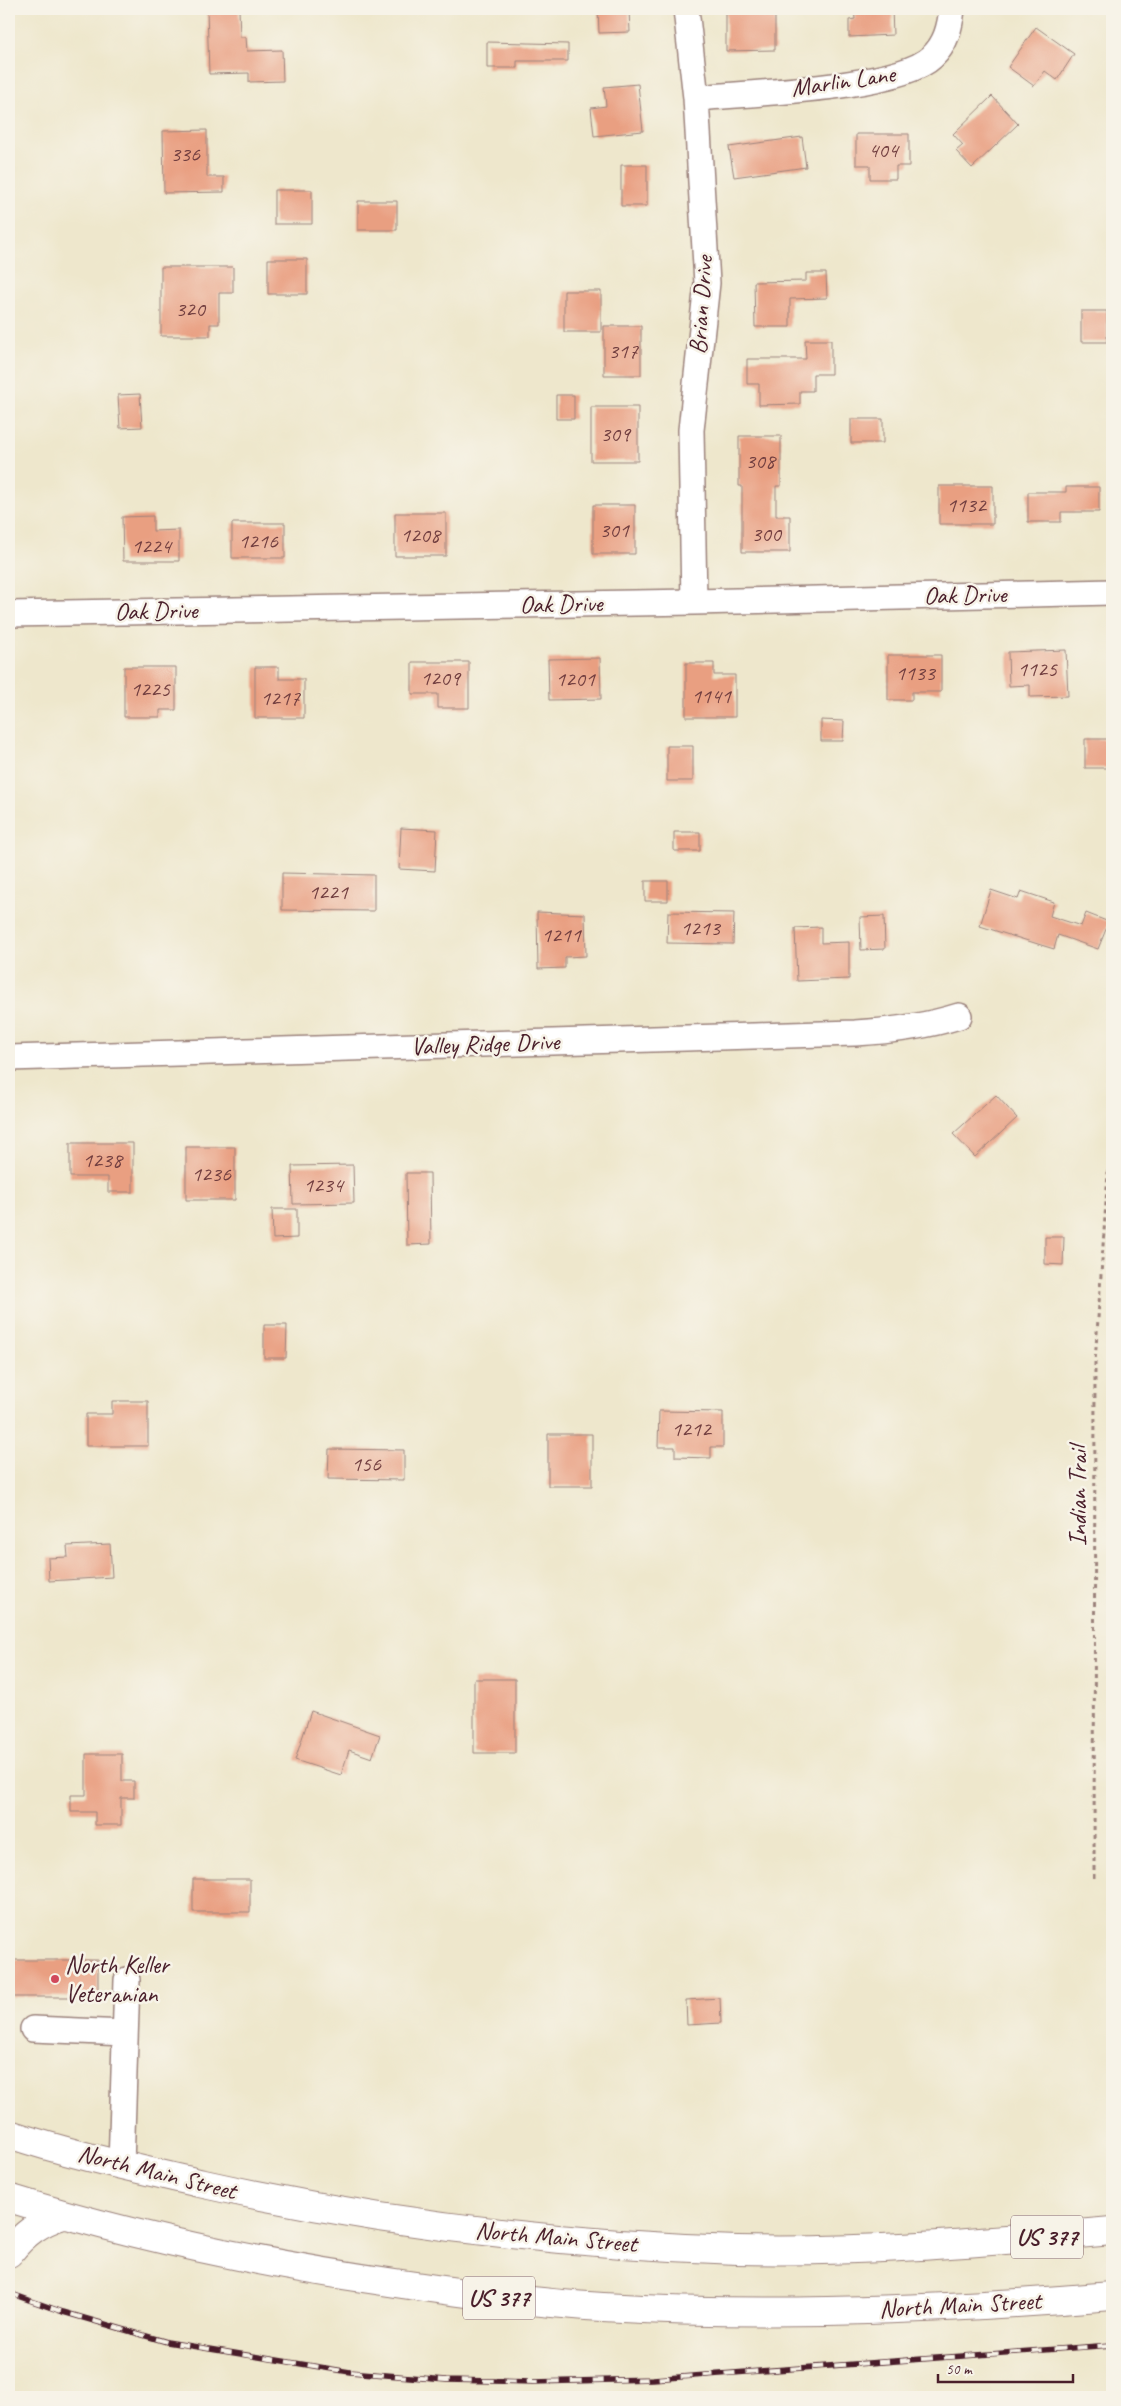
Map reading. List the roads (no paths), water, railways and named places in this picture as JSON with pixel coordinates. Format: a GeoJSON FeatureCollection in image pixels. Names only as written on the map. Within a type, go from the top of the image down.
{"type":"FeatureCollection","features":[{"type":"Feature","properties":{"kind":"main road","name":"North Main Street"},"geometry":{"type":"LineString","coordinates":[[9,2134],[121,2165],[279,2201],[408,2222],[630,2244],[740,2250],[861,2248],[982,2243],[1112,2232]]}},
{"type":"Feature","properties":{"kind":"main road","name":"North Main Street"},"geometry":{"type":"LineString","coordinates":[[9,2198],[63,2215],[262,2262],[501,2298],[603,2307],[771,2312],[1000,2305],[1112,2296]]}},
{"type":"Feature","properties":{"kind":"main road"},"geometry":{"type":"LineString","coordinates":[[9,2253],[28,2231],[51,2218],[63,2215]]}},
{"type":"Feature","properties":{"kind":"street","name":"Brian Drive"},"geometry":{"type":"LineString","coordinates":[[686,9],[696,98],[707,283],[691,430],[694,602]]}},
{"type":"Feature","properties":{"kind":"street","name":"Marlin Lane"},"geometry":{"type":"LineString","coordinates":[[696,98],[862,82],[915,69],[932,58],[944,43],[952,9]]}},
{"type":"Feature","properties":{"kind":"street","name":"Oak Drive"},"geometry":{"type":"LineString","coordinates":[[9,614],[694,602],[1112,592]]}},
{"type":"Feature","properties":{"kind":"street","name":"Valley Ridge Drive"},"geometry":{"type":"LineString","coordinates":[[9,1058],[855,1033],[898,1031],[959,1016]]}},
{"type":"Feature","properties":{"kind":"street"},"geometry":{"type":"LineString","coordinates":[[121,2165],[127,1980]]}},
{"type":"Feature","properties":{"kind":"street"},"geometry":{"type":"LineString","coordinates":[[33,2029],[125,2033]]}},
{"type":"Feature","properties":{"kind":"railway"},"geometry":{"type":"LineString","coordinates":[[9,2293],[63,2312],[167,2342],[350,2372],[446,2380],[533,2382],[653,2379],[1112,2345]]}},
{"type":"Feature","properties":{"kind":"place","name":"North Keller Veteranian"},"geometry":{"type":"Point","coordinates":[55,1979]}}]}
